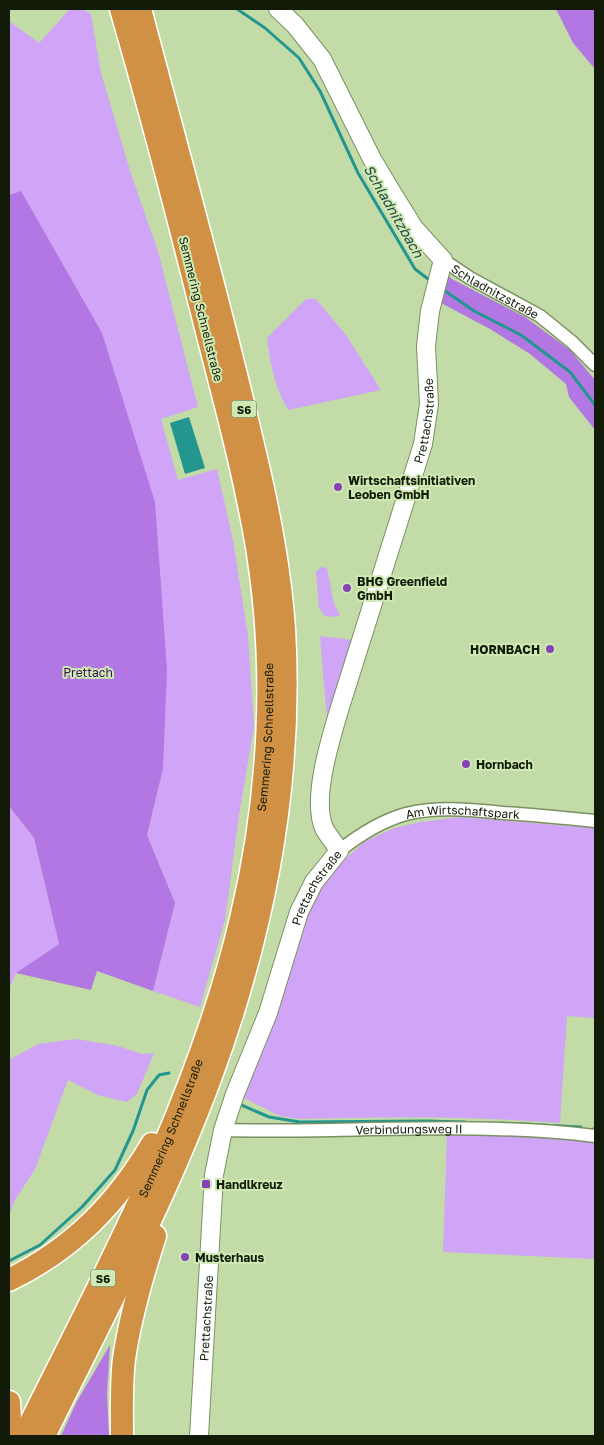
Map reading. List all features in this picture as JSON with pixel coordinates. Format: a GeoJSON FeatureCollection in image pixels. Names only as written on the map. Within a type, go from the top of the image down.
{"type":"FeatureCollection","features":[{"type":"Feature","properties":{"kind":"highway","name":"Semmering Schnellstraße"},"geometry":{"type":"LineString","coordinates":[[121,9],[137,62],[189,259],[239,459],[257,547],[266,629],[268,816]]}},
{"type":"Feature","properties":{"kind":"highway","name":"Semmering Schnellstraße"},"geometry":{"type":"LineString","coordinates":[[44,1436],[149,1222],[210,1078],[240,989],[285,723],[284,628],[274,545],[256,457],[206,256],[140,9]]}},
{"type":"Feature","properties":{"kind":"highway","name":"Semmering Schnellstraße"},"geometry":{"type":"LineString","coordinates":[[24,1436],[131,1220],[176,1118],[211,1024],[241,919],[262,864]]}},
{"type":"Feature","properties":{"kind":"highway"},"geometry":{"type":"LineString","coordinates":[[9,1280],[59,1250],[88,1227],[121,1191],[136,1172],[154,1141],[176,1118]]}},
{"type":"Feature","properties":{"kind":"highway"},"geometry":{"type":"LineString","coordinates":[[122,1436],[124,1360],[145,1266],[161,1220],[169,1178]]}},
{"type":"Feature","properties":{"kind":"highway"},"geometry":{"type":"LineString","coordinates":[[9,1402],[11,1436]]}},
{"type":"Feature","properties":{"kind":"street","name":"Schladnitzstraße"},"geometry":{"type":"LineString","coordinates":[[278,9],[322,59],[372,159],[414,228],[442,265],[540,316],[572,342],[595,365]]}},
{"type":"Feature","properties":{"kind":"street","name":"Prettachstraße"},"geometry":{"type":"LineString","coordinates":[[199,1436],[214,1175],[224,1130],[235,1094],[268,1013],[298,912],[314,882],[339,850],[324,828],[319,810],[325,766],[344,694],[424,444],[429,404],[426,346],[433,297],[442,265]]}},
{"type":"Feature","properties":{"kind":"street","name":"Am Wirtschaftspark"},"geometry":{"type":"LineString","coordinates":[[339,850],[357,836],[381,824],[405,814],[430,809],[462,809],[595,821]]}},
{"type":"Feature","properties":{"kind":"street","name":"Verbindungsweg II"},"geometry":{"type":"LineString","coordinates":[[224,1130],[506,1130],[559,1131],[595,1136]]}},
{"type":"Feature","properties":{"kind":"shaded area"},"geometry":{"type":"Polygon","coordinates":[[[70,9],[82,9],[91,14],[101,73],[131,174],[158,251],[198,407],[161,419],[178,480],[217,469],[233,540],[248,636],[254,727],[239,815],[225,920],[200,1007],[153,991],[175,903],[147,835],[163,769],[21,191],[9,195],[9,21],[39,43],[70,9]]]}},
{"type":"Feature","properties":{"kind":"shaded area"},"geometry":{"type":"Polygon","coordinates":[[[306,299],[316,299],[346,335],[381,390],[288,410],[279,392],[274,375],[267,338],[306,299]]]}},
{"type":"Feature","properties":{"kind":"shaded area"},"geometry":{"type":"Polygon","coordinates":[[[321,567],[327,568],[334,604],[340,615],[335,617],[325,616],[319,608],[316,572],[321,567]]]}},
{"type":"Feature","properties":{"kind":"shaded area"},"geometry":{"type":"Polygon","coordinates":[[[320,636],[353,640],[330,721],[327,720],[320,636]]]}},
{"type":"Feature","properties":{"kind":"shaded area"},"geometry":{"type":"Polygon","coordinates":[[[9,806],[34,838],[59,944],[16,973],[9,989],[9,806]]]}},
{"type":"Feature","properties":{"kind":"shaded area"},"geometry":{"type":"Polygon","coordinates":[[[460,817],[595,828],[595,1018],[567,1016],[560,1123],[495,1119],[299,1119],[280,1116],[246,1099],[243,1095],[301,925],[328,875],[364,842],[394,828],[460,817]]]}},
{"type":"Feature","properties":{"kind":"shaded area"},"geometry":{"type":"Polygon","coordinates":[[[77,1039],[118,1046],[142,1054],[154,1053],[137,1094],[127,1102],[98,1095],[68,1080],[35,1169],[15,1200],[9,1215],[9,1060],[38,1044],[77,1039]]]}},
{"type":"Feature","properties":{"kind":"shaded area"},"geometry":{"type":"Polygon","coordinates":[[[447,1133],[595,1139],[595,1259],[443,1252],[447,1133]]]}},
{"type":"Feature","properties":{"kind":"green space"},"geometry":{"type":"Polygon","coordinates":[[[556,9],[595,9],[595,69],[573,43],[556,9]]]}},
{"type":"Feature","properties":{"kind":"green space","name":"Prettach"},"geometry":{"type":"Polygon","coordinates":[[[21,191],[102,333],[155,502],[167,670],[163,769],[147,835],[175,903],[153,991],[97,971],[91,990],[16,973],[59,944],[34,838],[9,806],[9,195],[21,191]]]}},
{"type":"Feature","properties":{"kind":"green space"},"geometry":{"type":"Polygon","coordinates":[[[447,274],[452,279],[525,317],[570,350],[595,380],[595,430],[569,397],[566,384],[530,354],[490,329],[441,303],[447,274]]]}},
{"type":"Feature","properties":{"kind":"green space"},"geometry":{"type":"Polygon","coordinates":[[[110,1345],[107,1393],[109,1436],[61,1436],[76,1403],[110,1345]]]}},
{"type":"Feature","properties":{"kind":"water"},"geometry":{"type":"Polygon","coordinates":[[[189,417],[205,468],[185,474],[170,423],[189,417]]]}},
{"type":"Feature","properties":{"kind":"waterway","name":"Schladnitzbach"},"geometry":{"type":"LineString","coordinates":[[237,9],[265,28],[299,58],[320,91],[358,173],[415,269],[432,282]]}},
{"type":"Feature","properties":{"kind":"waterway","name":"Schladnitzbach"},"geometry":{"type":"LineString","coordinates":[[441,288],[474,311],[521,335],[570,372],[595,405]]}},
{"type":"Feature","properties":{"kind":"waterway"},"geometry":{"type":"LineString","coordinates":[[9,1261],[40,1245],[82,1207],[115,1170],[133,1131],[147,1090],[159,1075],[169,1073]]}},
{"type":"Feature","properties":{"kind":"waterway"},"geometry":{"type":"LineString","coordinates":[[239,1104],[269,1117],[300,1122],[465,1122]]}},
{"type":"Feature","properties":{"kind":"waterway"},"geometry":{"type":"LineString","coordinates":[[501,1123],[581,1127]]}},
{"type":"Feature","properties":{"kind":"place","name":"Wirtschaftsinitiativen Leoben GmbH"},"geometry":{"type":"Point","coordinates":[338,487]}},
{"type":"Feature","properties":{"kind":"place","name":"BHG Greenfield GmbH"},"geometry":{"type":"Point","coordinates":[347,588]}},
{"type":"Feature","properties":{"kind":"place","name":"HORNBACH"},"geometry":{"type":"Point","coordinates":[550,649]}},
{"type":"Feature","properties":{"kind":"place","name":"Hornbach"},"geometry":{"type":"Point","coordinates":[466,764]}},
{"type":"Feature","properties":{"kind":"place","name":"Handlkreuz"},"geometry":{"type":"Point","coordinates":[206,1184]}},
{"type":"Feature","properties":{"kind":"place","name":"Musterhaus"},"geometry":{"type":"Point","coordinates":[185,1257]}}]}
